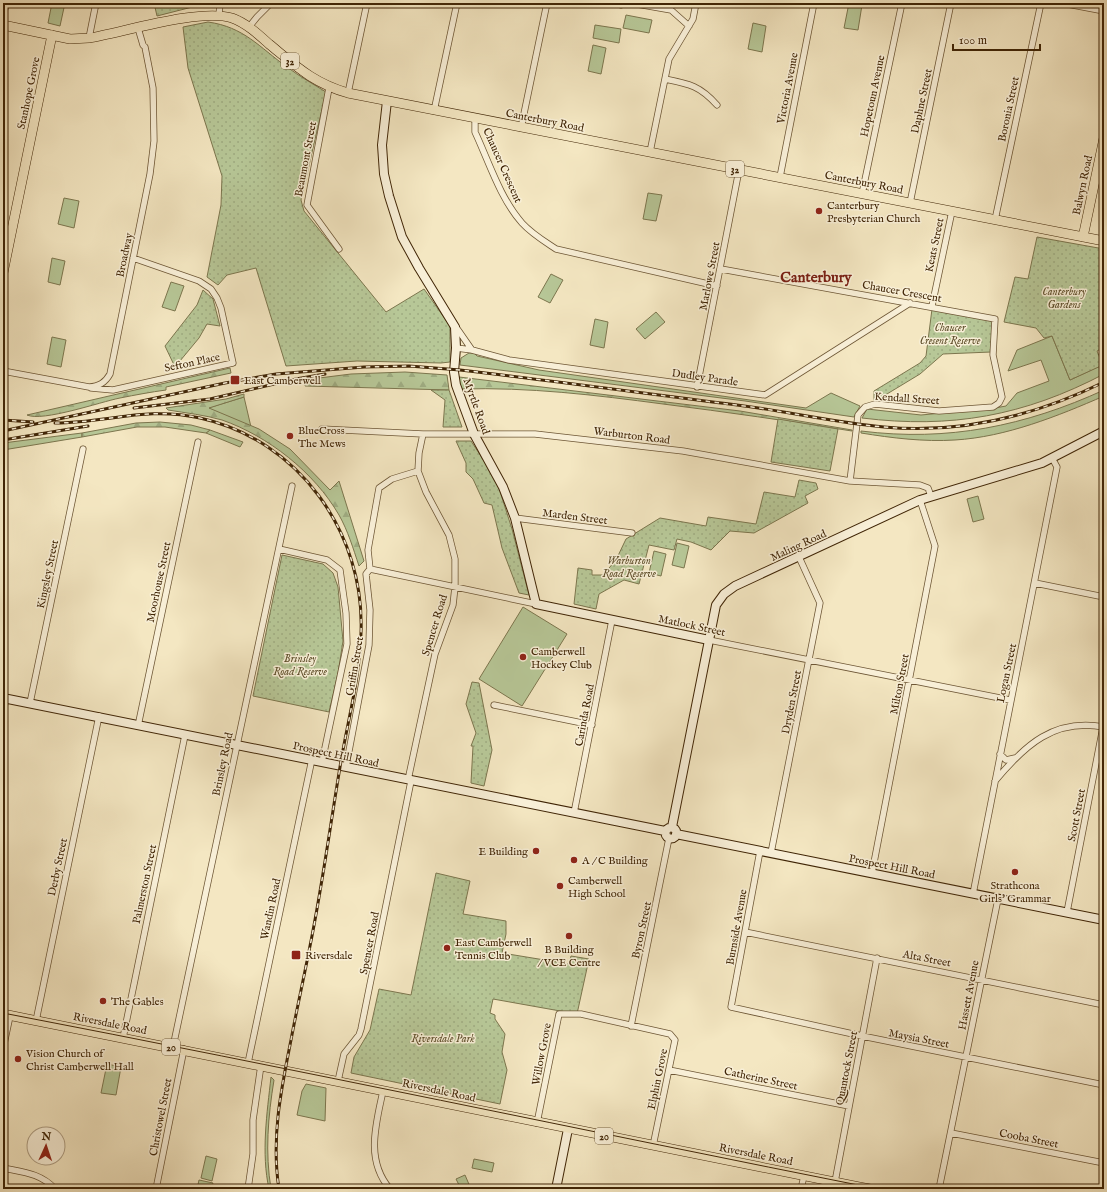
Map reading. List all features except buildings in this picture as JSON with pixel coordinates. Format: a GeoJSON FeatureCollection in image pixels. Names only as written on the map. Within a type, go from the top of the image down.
{"type":"FeatureCollection","features":[{"type":"Feature","properties":{"kind":"main road","name":"Canterbury Road"},"geometry":{"type":"LineString","coordinates":[[3,25],[70,38],[88,38],[198,16],[219,16],[231,18],[249,27],[307,75],[329,88],[348,93],[1104,241]]}},
{"type":"Feature","properties":{"kind":"main road","name":"Stanhope Grove"},"geometry":{"type":"LineString","coordinates":[[3,273],[52,35]]}},
{"type":"Feature","properties":{"kind":"main road","name":"Balwyn Road"},"geometry":{"type":"LineString","coordinates":[[1083,237],[1104,138]]}},
{"type":"Feature","properties":{"kind":"main road","name":"Riversdale Road"},"geometry":{"type":"LineString","coordinates":[[6,1015],[184,1049],[537,1123],[870,1189]]}},
{"type":"Feature","properties":{"kind":"street"},"geometry":{"type":"LineString","coordinates":[[3,18],[6,3]]}},
{"type":"Feature","properties":{"kind":"street"},"geometry":{"type":"LineString","coordinates":[[88,38],[96,3]]}},
{"type":"Feature","properties":{"kind":"street"},"geometry":{"type":"LineString","coordinates":[[219,16],[220,3]]}},
{"type":"Feature","properties":{"kind":"street"},"geometry":{"type":"LineString","coordinates":[[249,27],[271,3]]}},
{"type":"Feature","properties":{"kind":"street"},"geometry":{"type":"LineString","coordinates":[[348,93],[366,3]]}},
{"type":"Feature","properties":{"kind":"street"},"geometry":{"type":"LineString","coordinates":[[434,111],[457,3]]}},
{"type":"Feature","properties":{"kind":"street"},"geometry":{"type":"LineString","coordinates":[[521,128],[547,3]]}},
{"type":"Feature","properties":{"kind":"street"},"geometry":{"type":"LineString","coordinates":[[631,3],[671,10],[689,26]]}},
{"type":"Feature","properties":{"kind":"street"},"geometry":{"type":"LineString","coordinates":[[650,152],[670,60],[693,19],[696,3]]}},
{"type":"Feature","properties":{"kind":"street","name":"Victoria Avenue"},"geometry":{"type":"LineString","coordinates":[[780,178],[814,3]]}},
{"type":"Feature","properties":{"kind":"street","name":"Hopetoun Avenue"},"geometry":{"type":"LineString","coordinates":[[862,194],[902,3]]}},
{"type":"Feature","properties":{"kind":"street","name":"Daphne Street"},"geometry":{"type":"LineString","coordinates":[[910,203],[951,3]]}},
{"type":"Feature","properties":{"kind":"street","name":"Boronia Street"},"geometry":{"type":"LineString","coordinates":[[995,220],[1041,3]]}},
{"type":"Feature","properties":{"kind":"street"},"geometry":{"type":"LineString","coordinates":[[1062,3],[1104,11]]}},
{"type":"Feature","properties":{"kind":"street","name":"Broadway"},"geometry":{"type":"LineString","coordinates":[[89,387],[101,384],[110,374],[150,174],[154,141],[153,88],[145,48],[138,28]]}},
{"type":"Feature","properties":{"kind":"street"},"geometry":{"type":"LineString","coordinates":[[665,79],[693,85],[706,93],[717,105]]}},
{"type":"Feature","properties":{"kind":"street","name":"Beaumont Street"},"geometry":{"type":"LineString","coordinates":[[329,88],[307,205],[340,249]]}},
{"type":"Feature","properties":{"kind":"street","name":"Myrtle Road"},"geometry":{"type":"LineString","coordinates":[[387,101],[382,144],[384,174],[389,196],[402,237],[455,327],[456,348],[454,372],[456,385],[474,434],[503,487],[515,518],[536,604]]}},
{"type":"Feature","properties":{"kind":"street","name":"Chaucer Crescent"},"geometry":{"type":"LineString","coordinates":[[475,119],[475,132],[509,207],[522,224],[536,236],[556,249],[717,286]]}},
{"type":"Feature","properties":{"kind":"street","name":"Marlowe Street"},"geometry":{"type":"LineString","coordinates":[[697,387],[739,170]]}},
{"type":"Feature","properties":{"kind":"street","name":"Keats Street"},"geometry":{"type":"LineString","coordinates":[[932,306],[952,211]]}},
{"type":"Feature","properties":{"kind":"street","name":"Sefton Place"},"geometry":{"type":"LineString","coordinates":[[89,387],[113,390],[233,363],[221,308],[211,289],[199,281],[133,258]]}},
{"type":"Feature","properties":{"kind":"street","name":"Chaucer Crescent"},"geometry":{"type":"LineString","coordinates":[[721,269],[932,306],[995,319],[993,354],[1002,397],[999,403]]}},
{"type":"Feature","properties":{"kind":"street","name":"Dudley Parade"},"geometry":{"type":"LineString","coordinates":[[456,348],[472,350],[509,360],[697,387],[765,395],[910,303]]}},
{"type":"Feature","properties":{"kind":"street"},"geometry":{"type":"LineString","coordinates":[[455,327],[472,350]]}},
{"type":"Feature","properties":{"kind":"street"},"geometry":{"type":"LineString","coordinates":[[3,371],[89,387]]}},
{"type":"Feature","properties":{"kind":"street","name":"Kendall Street"},"geometry":{"type":"LineString","coordinates":[[850,480],[858,415],[865,407],[874,404],[939,411],[993,407],[999,403]]}},
{"type":"Feature","properties":{"kind":"street","name":"Warburton Road"},"geometry":{"type":"LineString","coordinates":[[322,429],[423,434],[535,434],[683,451],[850,480],[920,485],[928,488],[931,496]]}},
{"type":"Feature","properties":{"kind":"street","name":"Maling Road"},"geometry":{"type":"LineString","coordinates":[[671,833],[716,605],[724,594],[735,586],[920,500],[1042,463],[1104,431]]}},
{"type":"Feature","properties":{"kind":"street","name":"Spencer Road"},"geometry":{"type":"LineString","coordinates":[[338,1081],[344,1054],[361,1029],[435,654],[453,604],[455,587],[455,559],[449,535],[426,492],[418,471],[418,453],[423,434]]}},
{"type":"Feature","properties":{"kind":"street","name":"Moorhouse Street"},"geometry":{"type":"LineString","coordinates":[[138,726],[198,442]]}},
{"type":"Feature","properties":{"kind":"street","name":"Kingsley Street"},"geometry":{"type":"LineString","coordinates":[[30,703],[83,449]]}},
{"type":"Feature","properties":{"kind":"street","name":"Logan Street"},"geometry":{"type":"LineString","coordinates":[[973,894],[1010,700],[1035,583],[1057,468],[1052,458]]}},
{"type":"Feature","properties":{"kind":"street","name":"Griffin Street"},"geometry":{"type":"LineString","coordinates":[[346,767],[369,645],[370,610],[366,574],[370,569],[368,550],[379,488],[392,479],[418,471]]}},
{"type":"Feature","properties":{"kind":"street","name":"Brinsley Road"},"geometry":{"type":"LineString","coordinates":[[174,1047],[236,746],[292,486]]}},
{"type":"Feature","properties":{"kind":"street","name":"Milton Street"},"geometry":{"type":"LineString","coordinates":[[872,873],[935,546],[920,500]]}},
{"type":"Feature","properties":{"kind":"street","name":"Marden Street"},"geometry":{"type":"LineString","coordinates":[[515,518],[632,533]]}},
{"type":"Feature","properties":{"kind":"street"},"geometry":{"type":"LineString","coordinates":[[279,549],[327,560],[340,570],[347,644],[322,762]]}},
{"type":"Feature","properties":{"kind":"street","name":"Dryden Street"},"geometry":{"type":"LineString","coordinates":[[771,853],[820,602],[799,557]]}},
{"type":"Feature","properties":{"kind":"street","name":"Matlock Street"},"geometry":{"type":"LineString","coordinates":[[370,569],[709,640],[1010,700]]}},
{"type":"Feature","properties":{"kind":"street"},"geometry":{"type":"LineString","coordinates":[[1035,583],[1104,597]]}},
{"type":"Feature","properties":{"kind":"street","name":"Carinda Road"},"geometry":{"type":"LineString","coordinates":[[574,813],[612,620]]}},
{"type":"Feature","properties":{"kind":"street"},"geometry":{"type":"LineString","coordinates":[[3,712],[4,698]]}},
{"type":"Feature","properties":{"kind":"street","name":"Prospect Hill Road"},"geometry":{"type":"LineString","coordinates":[[4,698],[1104,920]]}},
{"type":"Feature","properties":{"kind":"street"},"geometry":{"type":"LineString","coordinates":[[494,705],[592,725]]}},
{"type":"Feature","properties":{"kind":"street","name":"Derby Street"},"geometry":{"type":"LineString","coordinates":[[36,1021],[99,716]]}},
{"type":"Feature","properties":{"kind":"street"},"geometry":{"type":"LineString","coordinates":[[995,781],[1015,758],[1036,740],[1064,727],[1104,725]]}},
{"type":"Feature","properties":{"kind":"street","name":"Scott Street"},"geometry":{"type":"LineString","coordinates":[[1067,912],[1104,725]]}},
{"type":"Feature","properties":{"kind":"street","name":"Palmerston Street"},"geometry":{"type":"LineString","coordinates":[[123,1038],[185,735]]}},
{"type":"Feature","properties":{"kind":"street"},"geometry":{"type":"LineString","coordinates":[[1000,754],[1006,760],[1015,758]]}},
{"type":"Feature","properties":{"kind":"street","name":"Wandin Road"},"geometry":{"type":"LineString","coordinates":[[248,1063],[312,760]]}},
{"type":"Feature","properties":{"kind":"street","name":"Byron Street"},"geometry":{"type":"LineString","coordinates":[[631,1026],[671,833]]}},
{"type":"Feature","properties":{"kind":"street","name":"Burnside Avenue"},"geometry":{"type":"LineString","coordinates":[[731,1007],[760,851]]}},
{"type":"Feature","properties":{"kind":"street","name":"Hassett Avenue"},"geometry":{"type":"LineString","coordinates":[[939,1189],[998,899]]}},
{"type":"Feature","properties":{"kind":"street","name":"Alta Street"},"geometry":{"type":"LineString","coordinates":[[745,932],[1104,1005]]}},
{"type":"Feature","properties":{"kind":"street","name":"Quantock Street"},"geometry":{"type":"LineString","coordinates":[[835,1182],[877,958]]}},
{"type":"Feature","properties":{"kind":"street","name":"Maysia Street"},"geometry":{"type":"LineString","coordinates":[[731,1007],[862,1036],[1104,1085]]}},
{"type":"Feature","properties":{"kind":"street","name":"Willow Grove"},"geometry":{"type":"LineString","coordinates":[[537,1123],[559,1014],[581,1014],[631,1026]]}},
{"type":"Feature","properties":{"kind":"street"},"geometry":{"type":"LineString","coordinates":[[3,1049],[6,1015]]}},
{"type":"Feature","properties":{"kind":"street","name":"Elphin Grove"},"geometry":{"type":"LineString","coordinates":[[631,1026],[670,1034],[675,1040],[654,1146]]}},
{"type":"Feature","properties":{"kind":"street","name":"Christowel Street"},"geometry":{"type":"LineString","coordinates":[[156,1189],[184,1049]]}},
{"type":"Feature","properties":{"kind":"street"},"geometry":{"type":"LineString","coordinates":[[248,1189],[253,1154],[252,1120],[261,1065]]}},
{"type":"Feature","properties":{"kind":"street","name":"Catherine Street"},"geometry":{"type":"LineString","coordinates":[[669,1070],[849,1106]]}},
{"type":"Feature","properties":{"kind":"street"},"geometry":{"type":"LineString","coordinates":[[383,1091],[373,1151],[378,1170],[390,1189]]}},
{"type":"Feature","properties":{"kind":"street"},"geometry":{"type":"LineString","coordinates":[[556,1189],[568,1129]]}},
{"type":"Feature","properties":{"kind":"street","name":"Cooba Street"},"geometry":{"type":"LineString","coordinates":[[951,1133],[1104,1163]]}},
{"type":"Feature","properties":{"kind":"street"},"geometry":{"type":"LineString","coordinates":[[3,1168],[38,1176],[48,1182],[55,1189]]}},
{"type":"Feature","properties":{"kind":"street"},"geometry":{"type":"LineString","coordinates":[[801,1189],[804,1176]]}},
{"type":"Feature","properties":{"kind":"green space"},"geometry":{"type":"Polygon","coordinates":[[[52,3],[65,3],[60,26],[48,23],[52,3]]]}},
{"type":"Feature","properties":{"kind":"green space"},"geometry":{"type":"Polygon","coordinates":[[[154,3],[208,3],[157,16],[154,3]]]}},
{"type":"Feature","properties":{"kind":"green space"},"geometry":{"type":"Polygon","coordinates":[[[849,3],[862,5],[858,30],[844,28],[849,3]]]}},
{"type":"Feature","properties":{"kind":"green space"},"geometry":{"type":"Polygon","coordinates":[[[626,15],[652,20],[649,33],[623,28],[626,15]]]}},
{"type":"Feature","properties":{"kind":"green space"},"geometry":{"type":"Polygon","coordinates":[[[208,22],[232,28],[241,33],[259,45],[277,60],[326,92],[301,200],[304,211],[386,312],[424,289],[450,326],[450,362],[357,361],[286,366],[256,268],[227,275],[218,285],[207,277],[221,205],[222,176],[188,68],[183,27],[208,22]]]}},
{"type":"Feature","properties":{"kind":"green space"},"geometry":{"type":"Polygon","coordinates":[[[753,23],[766,26],[762,52],[748,49],[753,23]]]}},
{"type":"Feature","properties":{"kind":"green space"},"geometry":{"type":"Polygon","coordinates":[[[595,25],[621,29],[619,43],[593,38],[595,25]]]}},
{"type":"Feature","properties":{"kind":"green space"},"geometry":{"type":"Polygon","coordinates":[[[593,45],[606,48],[601,74],[588,71],[593,45]]]}},
{"type":"Feature","properties":{"kind":"green space"},"geometry":{"type":"Polygon","coordinates":[[[648,193],[662,195],[656,221],[643,219],[648,193]]]}},
{"type":"Feature","properties":{"kind":"green space"},"geometry":{"type":"Polygon","coordinates":[[[64,198],[79,201],[74,228],[58,224],[64,198]]]}},
{"type":"Feature","properties":{"kind":"green space","name":"Canterbury Gardens"},"geometry":{"type":"Polygon","coordinates":[[[1037,237],[1104,249],[1104,347],[1097,351],[1103,365],[1070,380],[1052,336],[1044,338],[1036,328],[1004,322],[1015,277],[1028,279],[1037,237]]]}},
{"type":"Feature","properties":{"kind":"green space"},"geometry":{"type":"Polygon","coordinates":[[[52,258],[65,261],[60,285],[48,282],[52,258]]]}},
{"type":"Feature","properties":{"kind":"green space"},"geometry":{"type":"Polygon","coordinates":[[[551,274],[563,280],[550,303],[538,297],[551,274]]]}},
{"type":"Feature","properties":{"kind":"green space"},"geometry":{"type":"Polygon","coordinates":[[[171,282],[184,286],[175,311],[162,307],[171,282]]]}},
{"type":"Feature","properties":{"kind":"green space"},"geometry":{"type":"Polygon","coordinates":[[[203,290],[213,299],[220,326],[207,324],[199,338],[175,367],[165,346],[197,305],[203,290]]]}},
{"type":"Feature","properties":{"kind":"green space","name":"Chaucer Cresent Reserve"},"geometry":{"type":"Polygon","coordinates":[[[932,309],[992,321],[994,323],[991,352],[943,354],[920,374],[882,397],[881,401],[874,400],[874,391],[920,363],[926,356],[932,309]]]}},
{"type":"Feature","properties":{"kind":"green space"},"geometry":{"type":"Polygon","coordinates":[[[656,312],[665,322],[645,339],[636,329],[656,312]]]}},
{"type":"Feature","properties":{"kind":"green space"},"geometry":{"type":"Polygon","coordinates":[[[595,319],[608,322],[604,348],[590,345],[595,319]]]}},
{"type":"Feature","properties":{"kind":"green space"},"geometry":{"type":"Polygon","coordinates":[[[1052,336],[1070,380],[1104,364],[1104,374],[1045,400],[986,416],[926,422],[862,418],[867,409],[921,415],[1006,406],[1017,393],[1049,381],[1041,360],[1008,371],[1017,350],[1052,336]]]}},
{"type":"Feature","properties":{"kind":"green space"},"geometry":{"type":"Polygon","coordinates":[[[52,337],[66,340],[61,367],[47,364],[52,337]]]}},
{"type":"Feature","properties":{"kind":"green space"},"geometry":{"type":"Polygon","coordinates":[[[469,353],[539,370],[806,408],[831,393],[860,406],[854,417],[745,401],[460,365],[461,358],[469,353]]]}},
{"type":"Feature","properties":{"kind":"green space"},"geometry":{"type":"Polygon","coordinates":[[[230,368],[231,373],[166,387],[166,390],[120,398],[58,414],[45,416],[27,415],[230,368]]]}},
{"type":"Feature","properties":{"kind":"green space"},"geometry":{"type":"Polygon","coordinates":[[[405,372],[447,375],[449,390],[305,386],[303,380],[351,374],[405,372]]]}},
{"type":"Feature","properties":{"kind":"green space"},"geometry":{"type":"Polygon","coordinates":[[[459,377],[740,411],[852,431],[710,410],[587,395],[537,390],[460,389],[459,377]]]}},
{"type":"Feature","properties":{"kind":"green space"},"geometry":{"type":"Polygon","coordinates":[[[431,390],[449,390],[462,427],[443,427],[445,400],[431,390]]]}},
{"type":"Feature","properties":{"kind":"green space"},"geometry":{"type":"Polygon","coordinates":[[[1104,390],[1104,396],[1068,411],[993,435],[955,440],[920,440],[861,433],[861,431],[893,434],[925,434],[986,428],[1015,422],[1045,413],[1074,403],[1104,390]]]}},
{"type":"Feature","properties":{"kind":"green space"},"geometry":{"type":"Polygon","coordinates":[[[244,394],[244,397],[209,408],[259,429],[290,449],[330,490],[339,481],[364,561],[359,566],[348,533],[329,499],[317,484],[288,457],[256,436],[222,420],[202,415],[168,410],[166,408],[226,399],[244,394]]]}},
{"type":"Feature","properties":{"kind":"green space"},"geometry":{"type":"Polygon","coordinates":[[[244,397],[251,427],[208,408],[244,397]]]}},
{"type":"Feature","properties":{"kind":"green space"},"geometry":{"type":"Polygon","coordinates":[[[778,419],[838,429],[830,471],[771,462],[778,419]]]}},
{"type":"Feature","properties":{"kind":"green space"},"geometry":{"type":"Polygon","coordinates":[[[160,422],[191,425],[210,430],[206,433],[165,427],[137,427],[82,437],[82,433],[136,423],[160,422]]]}},
{"type":"Feature","properties":{"kind":"green space"},"geometry":{"type":"Polygon","coordinates":[[[210,430],[243,442],[240,447],[206,433],[210,430]]]}},
{"type":"Feature","properties":{"kind":"green space"},"geometry":{"type":"Polygon","coordinates":[[[82,433],[82,437],[3,450],[3,443],[82,433]]]}},
{"type":"Feature","properties":{"kind":"green space"},"geometry":{"type":"Polygon","coordinates":[[[456,441],[471,441],[496,479],[512,529],[529,595],[519,593],[502,548],[492,505],[484,503],[473,479],[466,472],[466,463],[456,441]]]}},
{"type":"Feature","properties":{"kind":"green space","name":"Warburton Road Reserve"},"geometry":{"type":"Polygon","coordinates":[[[799,480],[816,483],[818,489],[805,496],[808,503],[754,533],[730,531],[711,550],[691,542],[677,539],[674,550],[649,545],[639,584],[624,580],[599,594],[596,609],[574,604],[578,568],[592,570],[592,575],[603,575],[616,560],[626,539],[660,518],[706,526],[708,517],[756,524],[764,492],[795,497],[799,480]]]}},
{"type":"Feature","properties":{"kind":"green space"},"geometry":{"type":"Polygon","coordinates":[[[978,496],[984,519],[973,522],[967,499],[978,496]]]}},
{"type":"Feature","properties":{"kind":"green space"},"geometry":{"type":"Polygon","coordinates":[[[677,543],[689,546],[684,568],[672,565],[677,543]]]}},
{"type":"Feature","properties":{"kind":"green space"},"geometry":{"type":"Polygon","coordinates":[[[654,551],[666,554],[661,576],[649,573],[654,551]]]}},
{"type":"Feature","properties":{"kind":"green space","name":"Brinsley Road Reserve"},"geometry":{"type":"Polygon","coordinates":[[[282,555],[323,564],[333,573],[338,587],[343,641],[338,673],[329,712],[253,696],[282,555]]]}},
{"type":"Feature","properties":{"kind":"green space","name":"Camberwell Hockey Club"},"geometry":{"type":"Polygon","coordinates":[[[523,607],[567,634],[522,706],[479,679],[523,607]]]}},
{"type":"Feature","properties":{"kind":"green space"},"geometry":{"type":"Polygon","coordinates":[[[472,682],[479,683],[492,750],[484,786],[471,783],[473,746],[471,746],[476,733],[466,704],[472,682]]]}},
{"type":"Feature","properties":{"kind":"green space","name":"Riversdale Park"},"geometry":{"type":"Polygon","coordinates":[[[436,873],[470,881],[463,914],[506,921],[506,934],[502,953],[569,964],[571,956],[589,959],[577,1014],[493,999],[490,1013],[495,1015],[495,1019],[505,1034],[502,1052],[507,1070],[500,1104],[351,1073],[354,1057],[370,1030],[379,989],[411,995],[436,873]]]}},
{"type":"Feature","properties":{"kind":"green space"},"geometry":{"type":"Polygon","coordinates":[[[107,1064],[121,1067],[116,1095],[101,1093],[107,1064]]]}},
{"type":"Feature","properties":{"kind":"green space"},"geometry":{"type":"Polygon","coordinates":[[[271,1077],[274,1080],[268,1134],[268,1162],[271,1189],[269,1189],[265,1161],[265,1147],[266,1119],[271,1077]]]}},
{"type":"Feature","properties":{"kind":"green space"},"geometry":{"type":"Polygon","coordinates":[[[306,1084],[326,1088],[325,1121],[297,1115],[302,1091],[306,1084]]]}},
{"type":"Feature","properties":{"kind":"green space"},"geometry":{"type":"Polygon","coordinates":[[[206,1156],[217,1159],[212,1181],[201,1178],[206,1156]]]}},
{"type":"Feature","properties":{"kind":"green space"},"geometry":{"type":"Polygon","coordinates":[[[474,1159],[494,1163],[492,1172],[472,1168],[474,1159]]]}},
{"type":"Feature","properties":{"kind":"green space"},"geometry":{"type":"Polygon","coordinates":[[[465,1175],[471,1189],[461,1189],[456,1179],[465,1175]]]}},
{"type":"Feature","properties":{"kind":"green space"},"geometry":{"type":"Polygon","coordinates":[[[199,1180],[213,1183],[211,1189],[197,1189],[199,1180]]]}},
{"type":"Feature","properties":{"kind":"tram line"},"geometry":{"type":"LineString","coordinates":[[3,1013],[878,1189]]}},
{"type":"Feature","properties":{"kind":"railway"},"geometry":{"type":"LineString","coordinates":[[3,431],[225,383],[276,374],[364,367],[409,366],[460,370],[744,406],[866,425],[913,428],[941,428],[997,420],[1051,404],[1104,382]]}},
{"type":"Feature","properties":{"kind":"railway"},"geometry":{"type":"LineString","coordinates":[[134,408],[210,399],[296,379],[325,374]]}},
{"type":"Feature","properties":{"kind":"railway"},"geometry":{"type":"LineString","coordinates":[[55,423],[144,414],[162,414],[200,418],[236,429],[267,447],[296,469],[319,496],[338,527],[351,560],[359,596],[361,633],[360,650],[353,700],[340,767],[322,879],[287,1059],[278,1114],[276,1151],[279,1189]]}},
{"type":"Feature","properties":{"kind":"railway"},"geometry":{"type":"LineString","coordinates":[[3,420],[33,422]]}},
{"type":"Feature","properties":{"kind":"railway"},"geometry":{"type":"LineString","coordinates":[[3,440],[88,426]]}},
{"type":"Feature","properties":{"kind":"place","name":"Canterbury Presbyterian Church"},"geometry":{"type":"Point","coordinates":[819,211]}},
{"type":"Feature","properties":{"kind":"place","name":"East Camberwell"},"geometry":{"type":"Point","coordinates":[235,380]}},
{"type":"Feature","properties":{"kind":"place","name":"BlueCross The Mews"},"geometry":{"type":"Point","coordinates":[290,436]}},
{"type":"Feature","properties":{"kind":"place","name":"Camberwell Hockey Club"},"geometry":{"type":"Point","coordinates":[523,657]}},
{"type":"Feature","properties":{"kind":"place","name":"E Building"},"geometry":{"type":"Point","coordinates":[536,851]}},
{"type":"Feature","properties":{"kind":"place","name":"A / C Building"},"geometry":{"type":"Point","coordinates":[574,860]}},
{"type":"Feature","properties":{"kind":"place","name":"Strathcona Girls' Grammar"},"geometry":{"type":"Point","coordinates":[1015,872]}},
{"type":"Feature","properties":{"kind":"place","name":"Camberwell High School"},"geometry":{"type":"Point","coordinates":[560,886]}},
{"type":"Feature","properties":{"kind":"place","name":"B Building / VCE Centre"},"geometry":{"type":"Point","coordinates":[569,936]}},
{"type":"Feature","properties":{"kind":"place","name":"East Camberwell Tennis Club"},"geometry":{"type":"Point","coordinates":[447,948]}},
{"type":"Feature","properties":{"kind":"place","name":"Riversdale"},"geometry":{"type":"Point","coordinates":[296,955]}},
{"type":"Feature","properties":{"kind":"place","name":"The Gables"},"geometry":{"type":"Point","coordinates":[103,1001]}},
{"type":"Feature","properties":{"kind":"place","name":"Vision Church of Christ Camberwell Hall"},"geometry":{"type":"Point","coordinates":[18,1059]}},
{"type":"Feature","properties":{"kind":"district","name":"Canterbury"},"geometry":{"type":"Point","coordinates":[816,277]}}]}
